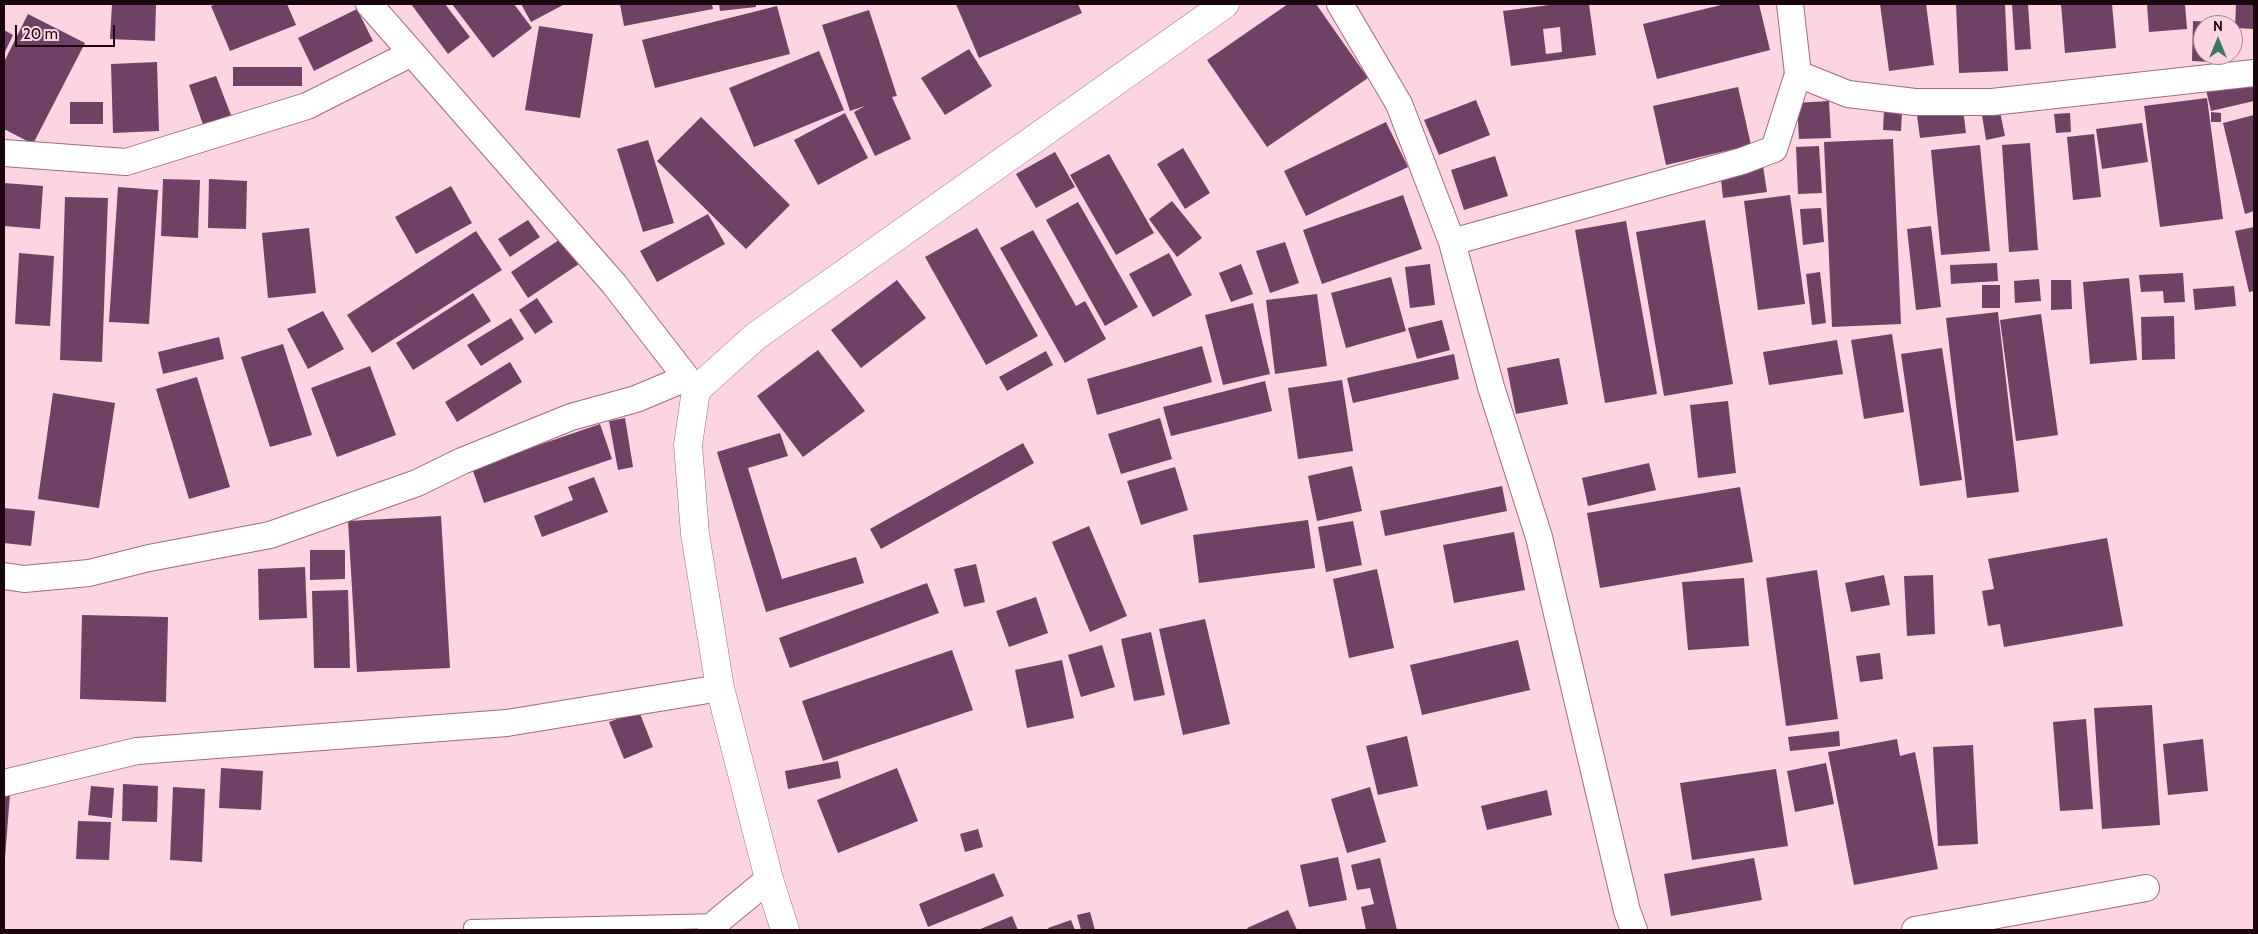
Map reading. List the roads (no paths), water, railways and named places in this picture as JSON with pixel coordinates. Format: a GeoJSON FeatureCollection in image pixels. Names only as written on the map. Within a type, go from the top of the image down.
{"type":"FeatureCollection","features":[{"type":"Feature","properties":{"kind":"street"},"geometry":{"type":"LineString","coordinates":[[369,4],[614,284],[691,384],[688,445],[695,534],[720,688],[769,879],[785,930]]}},
{"type":"Feature","properties":{"kind":"street"},"geometry":{"type":"LineString","coordinates":[[4,576],[24,579],[89,573],[149,558],[270,535],[417,483],[462,461],[571,417],[691,384],[1225,4]]}},
{"type":"Feature","properties":{"kind":"street"},"geometry":{"type":"LineString","coordinates":[[1340,4],[1399,104],[1452,242],[1491,387],[1539,537],[1625,902],[1634,930]]}},
{"type":"Feature","properties":{"kind":"street"},"geometry":{"type":"LineString","coordinates":[[1452,242],[1742,161],[1774,148],[1798,74],[1790,4]]}},
{"type":"Feature","properties":{"kind":"street"},"geometry":{"type":"LineString","coordinates":[[4,153],[126,162],[307,106],[412,53]]}},
{"type":"Feature","properties":{"kind":"street"},"geometry":{"type":"LineString","coordinates":[[1798,74],[1848,94],[1916,102],[1992,102],[2254,73]]}},
{"type":"Feature","properties":{"kind":"street"},"geometry":{"type":"LineString","coordinates":[[4,783],[137,751],[507,723],[720,688]]}},
{"type":"Feature","properties":{"kind":"street"},"geometry":{"type":"LineString","coordinates":[[715,925],[769,879]]}},
{"type":"Feature","properties":{"kind":"street"},"geometry":{"type":"LineString","coordinates":[[1915,930],[2146,888]]}},
{"type":"Feature","properties":{"kind":"lane"},"geometry":{"type":"LineString","coordinates":[[471,927],[715,925]]}}]}
